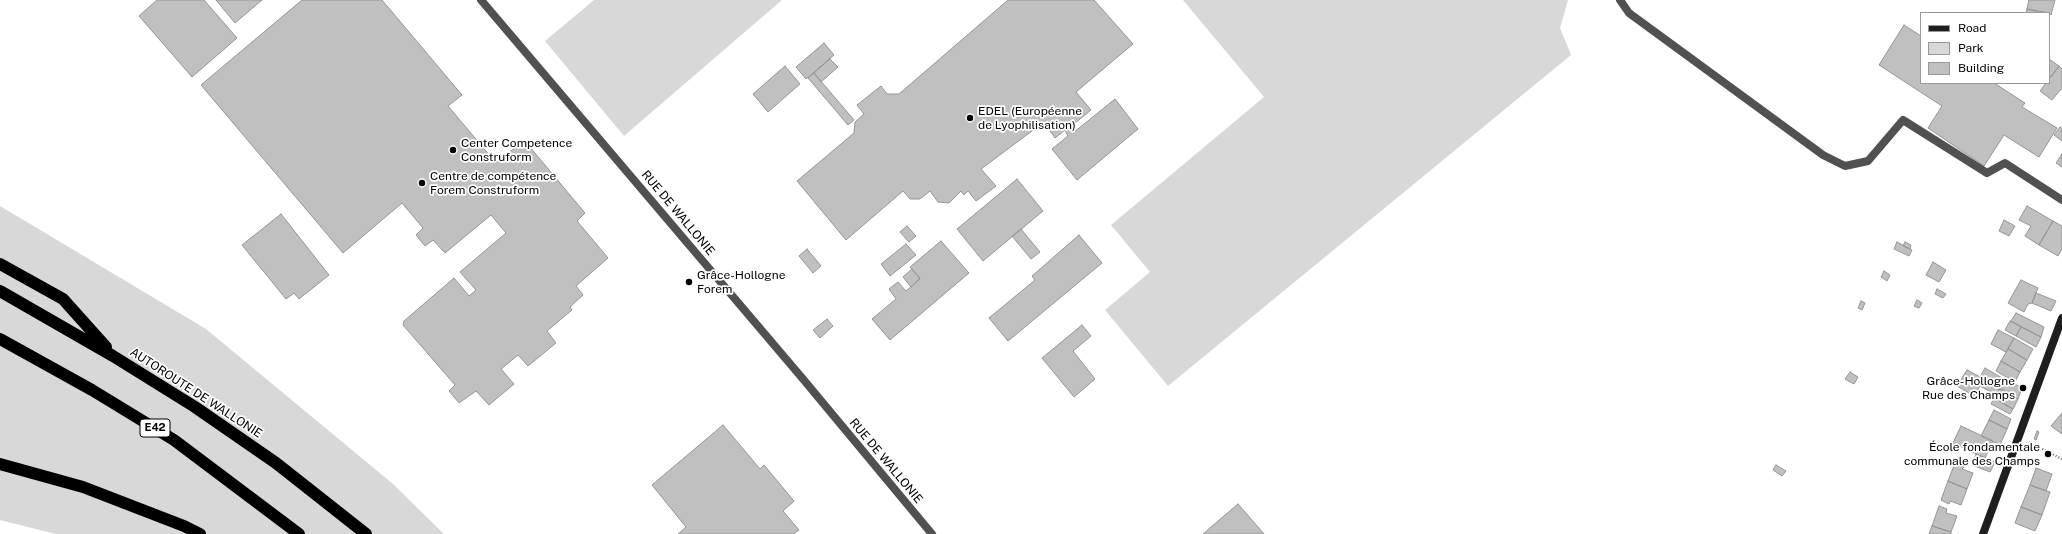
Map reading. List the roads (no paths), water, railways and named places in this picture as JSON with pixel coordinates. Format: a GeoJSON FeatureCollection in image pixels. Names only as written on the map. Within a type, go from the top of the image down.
{"type":"FeatureCollection","features":[{"type":"Feature","properties":{"kind":"highway"},"geometry":{"type":"LineString","coordinates":[[0,264],[63,299],[113,356]]}},
{"type":"Feature","properties":{"kind":"highway","name":"AUTOROUTE DE WALLONIE"},"geometry":{"type":"LineString","coordinates":[[0,291],[113,356],[195,407],[276,463],[366,534]]}},
{"type":"Feature","properties":{"kind":"highway","name":"E42"},"geometry":{"type":"LineString","coordinates":[[0,339],[92,390],[174,440],[299,534]]}},
{"type":"Feature","properties":{"kind":"highway"},"geometry":{"type":"LineString","coordinates":[[0,464],[84,487],[184,526],[200,534]]}},
{"type":"Feature","properties":{"kind":"main road"},"geometry":{"type":"LineString","coordinates":[[1983,534],[2062,318]]}},
{"type":"Feature","properties":{"kind":"street","name":"RUE DE WALLONIE"},"geometry":{"type":"LineString","coordinates":[[481,0],[803,379],[932,534]]}},
{"type":"Feature","properties":{"kind":"street"},"geometry":{"type":"LineString","coordinates":[[1620,0],[1629,14],[1823,155],[1845,166],[1868,161],[1903,120],[1987,172],[2005,163],[2062,200]]}},
{"type":"Feature","properties":{"kind":"place","name":"EDEL (Européenne de Lyophilisation)"},"geometry":{"type":"Point","coordinates":[970,118]}},
{"type":"Feature","properties":{"kind":"place","name":"Center Competence Construform"},"geometry":{"type":"Point","coordinates":[453,150]}},
{"type":"Feature","properties":{"kind":"place","name":"Centre de compétence Forem Construform"},"geometry":{"type":"Point","coordinates":[422,183]}},
{"type":"Feature","properties":{"kind":"place","name":"Grâce-Hollogne Forem"},"geometry":{"type":"Point","coordinates":[689,282]}},
{"type":"Feature","properties":{"kind":"place","name":"Grâce-Hollogne Rue des Champs"},"geometry":{"type":"Point","coordinates":[2023,388]}},
{"type":"Feature","properties":{"kind":"place","name":"École fondamentale communale des Champs"},"geometry":{"type":"Point","coordinates":[2048,454]}}]}
